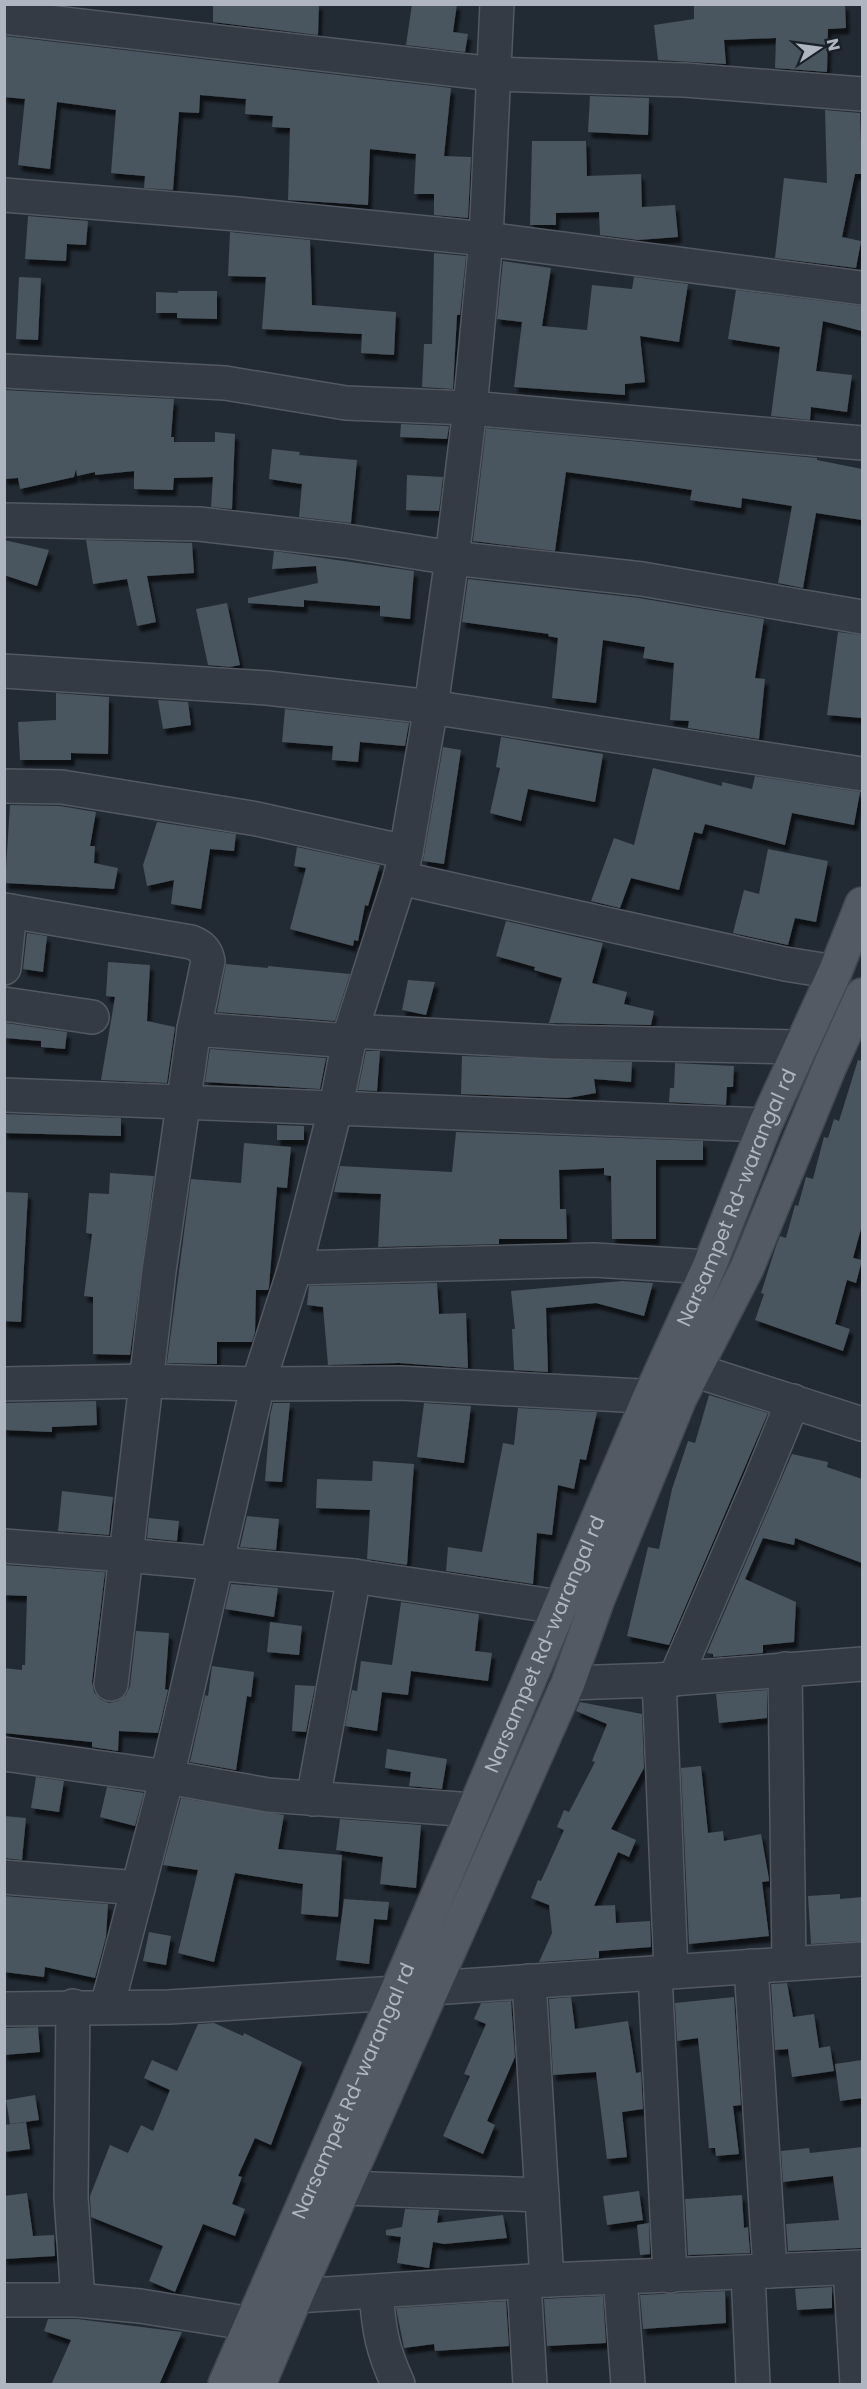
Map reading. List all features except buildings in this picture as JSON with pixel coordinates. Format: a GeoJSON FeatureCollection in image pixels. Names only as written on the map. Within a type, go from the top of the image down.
{"type":"FeatureCollection","features":[{"type":"Feature","properties":{"kind":"main road","name":"Narsampet Rd-warangal rd"},"geometry":{"type":"LineString","coordinates":[[225,2385],[252,2324],[283,2290],[344,2188],[568,1683],[675,1388],[709,1267],[765,1125],[799,1047],[836,972],[862,904]]}},
{"type":"Feature","properties":{"kind":"main road","name":"Narsampet Rd-warangal rd"},"geometry":{"type":"LineString","coordinates":[[259,2385],[283,2290],[396,1993],[559,1607],[675,1388],[747,1268],[854,1035],[862,995]]}},
{"type":"Feature","properties":{"kind":"street"},"geometry":{"type":"LineString","coordinates":[[107,2007],[167,1777],[258,1384],[295,1269],[336,1106],[350,1036],[403,865],[431,707],[470,408],[486,239],[497,4]]}},
{"type":"Feature","properties":{"kind":"street"},"geometry":{"type":"LineString","coordinates":[[4,17],[494,74],[685,80],[862,94]]}},
{"type":"Feature","properties":{"kind":"street"},"geometry":{"type":"LineString","coordinates":[[4,195],[238,214],[486,239],[862,288]]}},
{"type":"Feature","properties":{"kind":"street"},"geometry":{"type":"LineString","coordinates":[[4,371],[225,383],[346,403],[470,408],[862,443]]}},
{"type":"Feature","properties":{"kind":"street"},"geometry":{"type":"LineString","coordinates":[[4,520],[199,524],[346,541],[452,558],[642,579],[862,617]]}},
{"type":"Feature","properties":{"kind":"street"},"geometry":{"type":"LineString","coordinates":[[4,671],[267,688],[431,707],[862,774]]}},
{"type":"Feature","properties":{"kind":"street"},"geometry":{"type":"LineString","coordinates":[[4,786],[62,787],[257,819],[403,865],[732,952],[836,972]]}},
{"type":"Feature","properties":{"kind":"street"},"geometry":{"type":"LineString","coordinates":[[4,968],[7,910],[190,942],[201,946],[208,961],[194,1029],[159,1271],[111,1684]]}},
{"type":"Feature","properties":{"kind":"street"},"geometry":{"type":"LineString","coordinates":[[4,1004],[92,1017]]}},
{"type":"Feature","properties":{"kind":"street"},"geometry":{"type":"LineString","coordinates":[[194,1029],[350,1036],[799,1047]]}},
{"type":"Feature","properties":{"kind":"street"},"geometry":{"type":"LineString","coordinates":[[4,1095],[336,1106],[765,1125]]}},
{"type":"Feature","properties":{"kind":"street"},"geometry":{"type":"LineString","coordinates":[[295,1269],[594,1260],[709,1267]]}},
{"type":"Feature","properties":{"kind":"street"},"geometry":{"type":"LineString","coordinates":[[4,1384],[146,1381],[675,1388],[793,1401],[862,1424]]}},
{"type":"Feature","properties":{"kind":"street"},"geometry":{"type":"LineString","coordinates":[[670,2276],[663,1973],[667,1680],[761,1479],[793,1401]]}},
{"type":"Feature","properties":{"kind":"street"},"geometry":{"type":"LineString","coordinates":[[4,1546],[354,1576],[559,1607]]}},
{"type":"Feature","properties":{"kind":"street"},"geometry":{"type":"LineString","coordinates":[[313,1799],[354,1576]]}},
{"type":"Feature","properties":{"kind":"street"},"geometry":{"type":"LineString","coordinates":[[568,1683],[667,1680],[862,1664]]}},
{"type":"Feature","properties":{"kind":"street"},"geometry":{"type":"LineString","coordinates":[[785,1669],[789,1963]]}},
{"type":"Feature","properties":{"kind":"street"},"geometry":{"type":"LineString","coordinates":[[4,1754],[167,1777],[268,1795],[473,1810]]}},
{"type":"Feature","properties":{"kind":"street"},"geometry":{"type":"LineString","coordinates":[[4,1877],[138,1888]]}},
{"type":"Feature","properties":{"kind":"street"},"geometry":{"type":"LineString","coordinates":[[432,1988],[862,1959]]}},
{"type":"Feature","properties":{"kind":"street"},"geometry":{"type":"LineString","coordinates":[[751,1966],[759,2272],[753,2385]]}},
{"type":"Feature","properties":{"kind":"street"},"geometry":{"type":"LineString","coordinates":[[530,1981],[542,2195],[530,2385]]}},
{"type":"Feature","properties":{"kind":"street"},"geometry":{"type":"LineString","coordinates":[[4,2009],[73,2006],[169,2007],[396,1993]]}},
{"type":"Feature","properties":{"kind":"street"},"geometry":{"type":"LineString","coordinates":[[73,2006],[71,2197],[78,2300]]}},
{"type":"Feature","properties":{"kind":"street"},"geometry":{"type":"LineString","coordinates":[[344,2188],[542,2195]]}},
{"type":"Feature","properties":{"kind":"street"},"geometry":{"type":"LineString","coordinates":[[283,2290],[376,2292],[536,2281],[856,2267],[857,2385]]}},
{"type":"Feature","properties":{"kind":"street"},"geometry":{"type":"LineString","coordinates":[[620,2277],[628,2385]]}},
{"type":"Feature","properties":{"kind":"street"},"geometry":{"type":"LineString","coordinates":[[376,2292],[379,2335],[398,2385]]}},
{"type":"Feature","properties":{"kind":"street"},"geometry":{"type":"LineString","coordinates":[[4,2300],[78,2300],[141,2306],[252,2324]]}}]}
